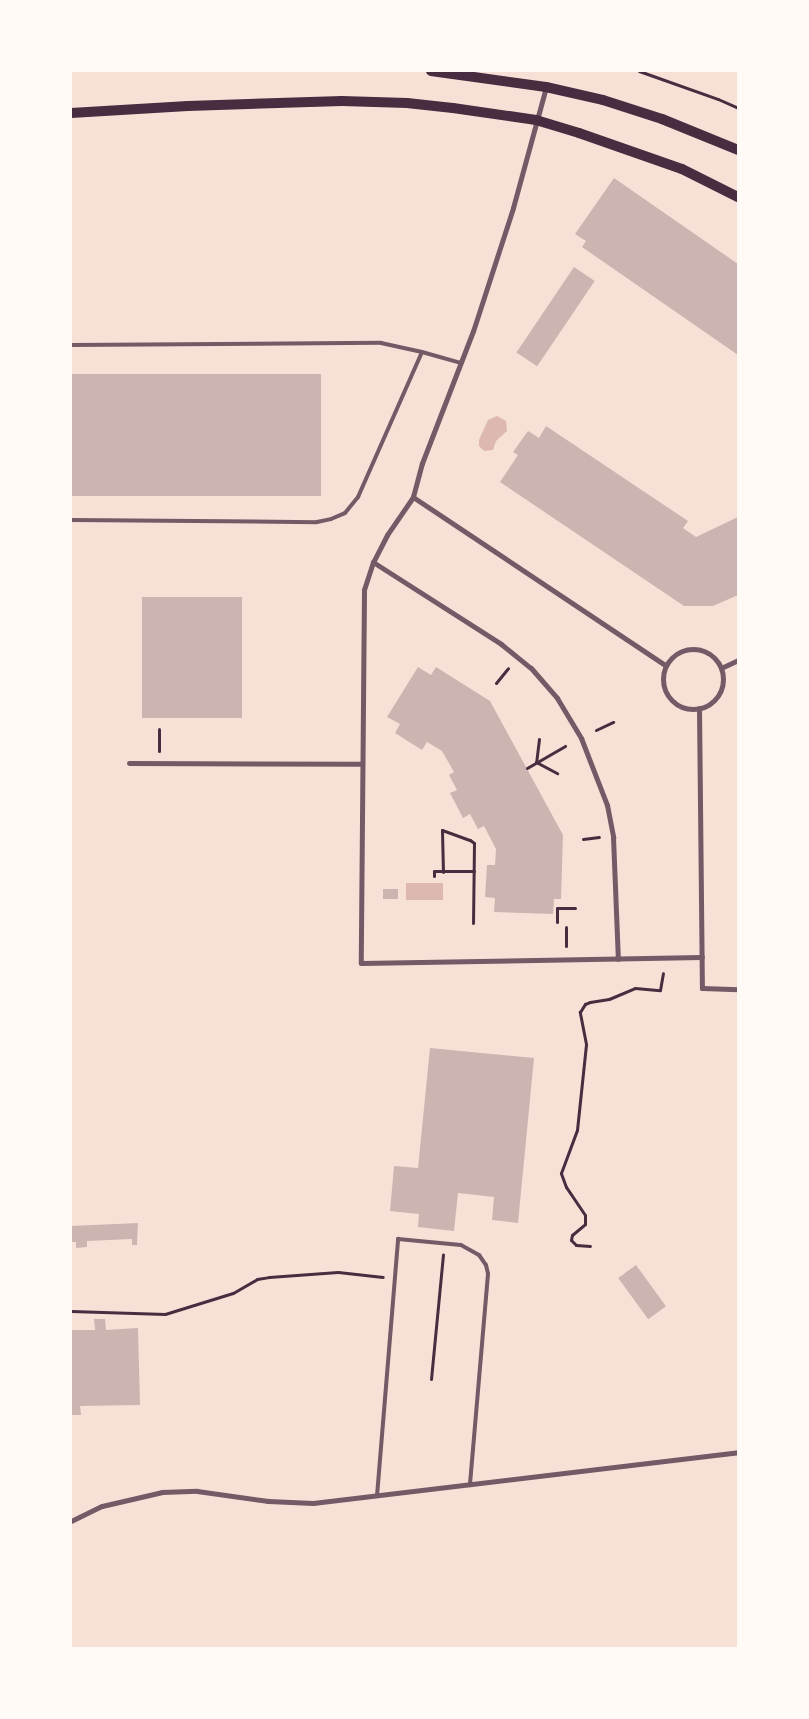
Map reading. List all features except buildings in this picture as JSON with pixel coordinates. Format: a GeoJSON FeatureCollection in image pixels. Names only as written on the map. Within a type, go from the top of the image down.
{"type":"FeatureCollection","features":[{"type":"Feature","properties":{"kind":"main road"},"geometry":{"type":"LineString","coordinates":[[431,71],[546,87],[603,100],[662,119],[738,150]]}},
{"type":"Feature","properties":{"kind":"main road"},"geometry":{"type":"LineString","coordinates":[[71,112],[188,106],[406,102],[536,120],[682,169],[738,197]]}},
{"type":"Feature","properties":{"kind":"street"},"geometry":{"type":"LineString","coordinates":[[546,87],[513,208],[461,363],[422,463],[413,498],[387,535],[373,562],[363,598],[361,963],[702,957]]}},
{"type":"Feature","properties":{"kind":"street"},"geometry":{"type":"LineString","coordinates":[[413,498],[666,666]]}},
{"type":"Feature","properties":{"kind":"street"},"geometry":{"type":"LineString","coordinates":[[373,562],[500,644],[532,668],[557,698],[581,738],[607,805],[613,837],[618,959]]}},
{"type":"Feature","properties":{"kind":"street"},"geometry":{"type":"LineString","coordinates":[[694,649],[708,653],[716,659],[721,668],[723,678],[719,693],[708,704],[699,708],[680,706],[673,701],[664,685],[666,666],[680,652],[694,649]]}},
{"type":"Feature","properties":{"kind":"street"},"geometry":{"type":"LineString","coordinates":[[721,668],[738,660]]}},
{"type":"Feature","properties":{"kind":"street"},"geometry":{"type":"LineString","coordinates":[[699,708],[702,988],[738,989]]}},
{"type":"Feature","properties":{"kind":"street"},"geometry":{"type":"LineString","coordinates":[[129,763],[362,764]]}},
{"type":"Feature","properties":{"kind":"street"},"geometry":{"type":"LineString","coordinates":[[71,1521],[102,1506],[162,1492],[197,1491],[268,1501],[312,1502],[377,1496],[597,1467],[738,1452]]}},
{"type":"Feature","properties":{"kind":"lane"},"geometry":{"type":"LineString","coordinates":[[71,345],[381,343],[461,363]]}},
{"type":"Feature","properties":{"kind":"lane"},"geometry":{"type":"LineString","coordinates":[[71,520],[317,522],[345,513],[358,497],[422,352]]}},
{"type":"Feature","properties":{"kind":"lane"},"geometry":{"type":"LineString","coordinates":[[377,1496],[398,1239],[444,1242],[470,1249],[486,1265],[488,1274],[470,1485]]}},
{"type":"Feature","properties":{"kind":"path"},"geometry":{"type":"LineString","coordinates":[[639,71],[738,108]]}},
{"type":"Feature","properties":{"kind":"path"},"geometry":{"type":"LineString","coordinates":[[596,730],[613,722]]}},
{"type":"Feature","properties":{"kind":"path"},"geometry":{"type":"LineString","coordinates":[[159,729],[160,763]]}},
{"type":"Feature","properties":{"kind":"path"},"geometry":{"type":"LineString","coordinates":[[536,762],[539,739]]}},
{"type":"Feature","properties":{"kind":"path"},"geometry":{"type":"LineString","coordinates":[[527,768],[565,746]]}},
{"type":"Feature","properties":{"kind":"path"},"geometry":{"type":"LineString","coordinates":[[536,762],[557,773]]}},
{"type":"Feature","properties":{"kind":"path"},"geometry":{"type":"LineString","coordinates":[[443,872],[442,830],[474,843],[473,923]]}},
{"type":"Feature","properties":{"kind":"path"},"geometry":{"type":"LineString","coordinates":[[434,876],[434,871],[474,871]]}},
{"type":"Feature","properties":{"kind":"path"},"geometry":{"type":"LineString","coordinates":[[557,922],[557,908],[575,908]]}},
{"type":"Feature","properties":{"kind":"path"},"geometry":{"type":"LineString","coordinates":[[590,1246],[576,1245],[571,1240],[571,1237],[585,1224],[585,1215],[566,1187],[561,1173],[577,1130],[586,1044],[580,1012],[584,1004],[609,999],[635,988],[660,990],[663,972]]}},
{"type":"Feature","properties":{"kind":"path"},"geometry":{"type":"LineString","coordinates":[[431,1379],[444,1242]]}},
{"type":"Feature","properties":{"kind":"path"},"geometry":{"type":"LineString","coordinates":[[71,1312],[165,1314],[233,1293],[257,1280],[269,1277],[338,1272],[395,1279]]}},
{"type":"Feature","properties":{"kind":"shaded area"},"geometry":{"type":"Polygon","coordinates":[[[497,416],[506,421],[507,431],[496,441],[493,450],[484,451],[479,446],[479,440],[488,420],[497,416]]]}},
{"type":"Feature","properties":{"kind":"shaded area"},"geometry":{"type":"Polygon","coordinates":[[[406,883],[443,883],[443,900],[406,900],[406,883]]]}}]}
